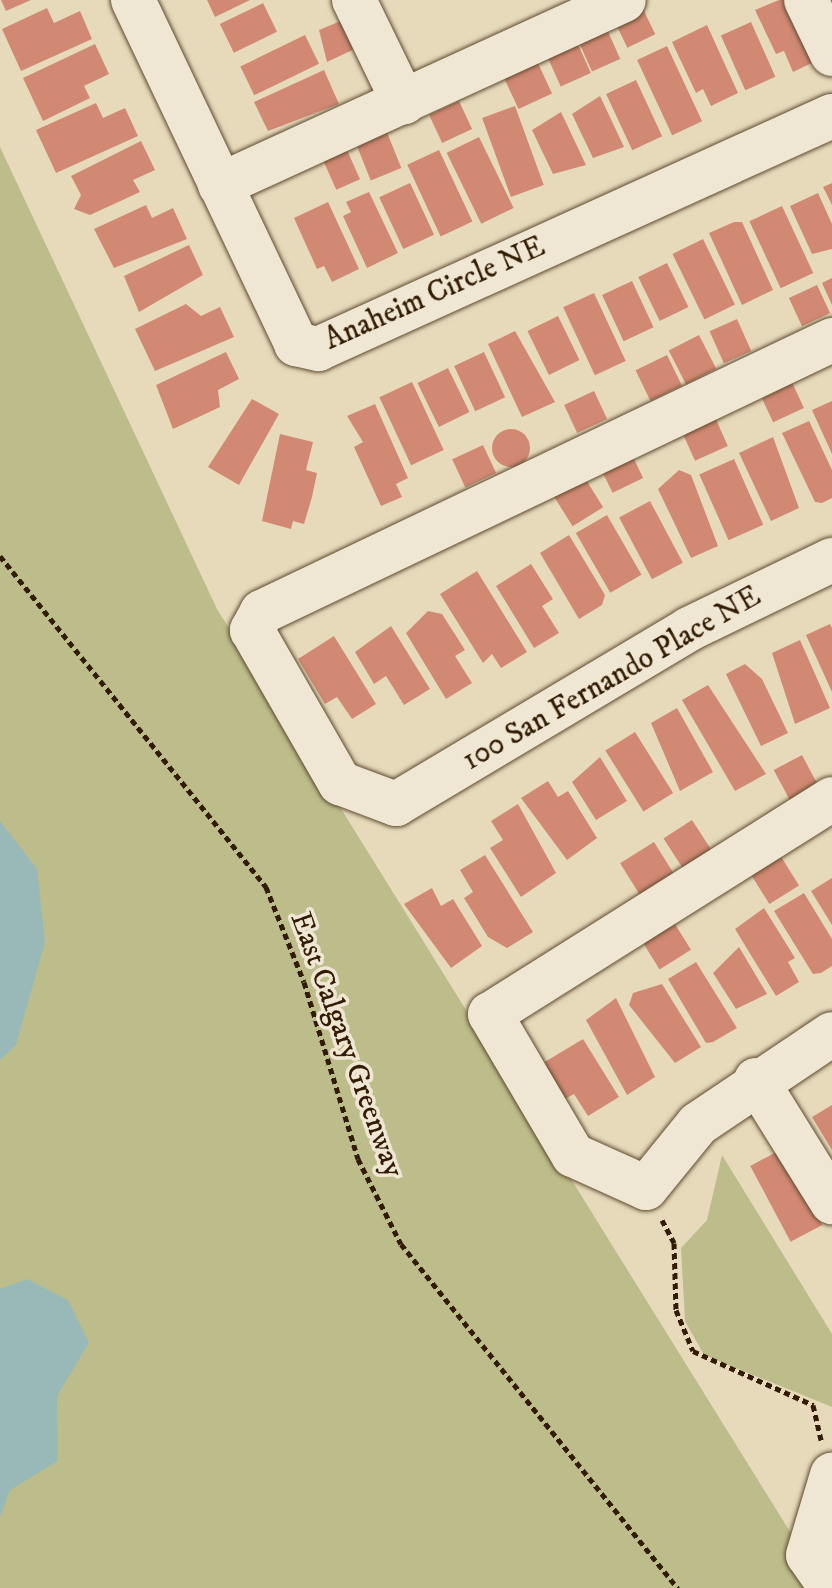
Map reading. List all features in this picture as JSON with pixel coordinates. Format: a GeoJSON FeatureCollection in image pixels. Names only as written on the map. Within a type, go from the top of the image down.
{"type":"FeatureCollection","features":[{"type":"Feature","properties":{"kind":"street","name":"Anaheim Circle NE"},"geometry":{"type":"LineString","coordinates":[[133,0],[296,344],[318,349],[832,116]]}},
{"type":"Feature","properties":{"kind":"street"},"geometry":{"type":"LineString","coordinates":[[354,0],[404,103]]}},
{"type":"Feature","properties":{"kind":"street"},"geometry":{"type":"LineString","coordinates":[[220,185],[624,0]]}},
{"type":"Feature","properties":{"kind":"street"},"geometry":{"type":"LineString","coordinates":[[806,0],[832,54]]}},
{"type":"Feature","properties":{"kind":"street","name":"100 San Fernando Place NE"},"geometry":{"type":"LineString","coordinates":[[832,340],[262,612],[252,630],[340,783],[396,804],[689,629],[832,560]]}},
{"type":"Feature","properties":{"kind":"street"},"geometry":{"type":"LineString","coordinates":[[832,799],[490,1014],[573,1155],[646,1188],[698,1124],[756,1080],[832,1034]]}},
{"type":"Feature","properties":{"kind":"street"},"geometry":{"type":"LineString","coordinates":[[756,1080],[832,1202]]}},
{"type":"Feature","properties":{"kind":"street"},"geometry":{"type":"LineString","coordinates":[[830,1476],[808,1555],[831,1588]]}},
{"type":"Feature","properties":{"kind":"path","name":"East Calgary Greenway"},"geometry":{"type":"LineString","coordinates":[[0,556],[266,887],[304,982],[358,1159],[401,1244],[678,1588]]}},
{"type":"Feature","properties":{"kind":"path"},"geometry":{"type":"LineString","coordinates":[[646,1188],[674,1243],[676,1310],[693,1351],[813,1405],[830,1476]]}},
{"type":"Feature","properties":{"kind":"green space"},"geometry":{"type":"Polygon","coordinates":[[[0,147],[217,609],[825,1588],[0,1588],[0,147]]]}},
{"type":"Feature","properties":{"kind":"green space"},"geometry":{"type":"Polygon","coordinates":[[[722,1155],[832,1334],[832,1407],[704,1355],[685,1321],[681,1248],[707,1220],[722,1155]]]}},
{"type":"Feature","properties":{"kind":"water"},"geometry":{"type":"Polygon","coordinates":[[[0,821],[37,869],[45,942],[16,1045],[0,1060],[0,821]]]}},
{"type":"Feature","properties":{"kind":"water"},"geometry":{"type":"Polygon","coordinates":[[[27,1279],[68,1300],[89,1343],[57,1396],[58,1461],[10,1490],[0,1517],[0,1289],[27,1279]]]}},
{"type":"Feature","properties":{"kind":"building"},"geometry":{"type":"Polygon","coordinates":[[[1,0],[31,0],[6,11],[1,0]]]}},
{"type":"Feature","properties":{"kind":"building"},"geometry":{"type":"Polygon","coordinates":[[[207,0],[250,0],[215,17],[207,0]]]}},
{"type":"Feature","properties":{"kind":"building"},"geometry":{"type":"Polygon","coordinates":[[[779,0],[793,0],[820,59],[793,72],[784,51],[776,54],[755,10],[779,0]]]}},
{"type":"Feature","properties":{"kind":"building"},"geometry":{"type":"Polygon","coordinates":[[[263,3],[277,32],[234,53],[220,24],[263,3]]]}},
{"type":"Feature","properties":{"kind":"building"},"geometry":{"type":"Polygon","coordinates":[[[47,8],[54,23],[80,11],[92,39],[21,71],[2,29],[47,8]]]}},
{"type":"Feature","properties":{"kind":"building"},"geometry":{"type":"Polygon","coordinates":[[[643,9],[655,34],[627,48],[615,23],[643,9]]]}},
{"type":"Feature","properties":{"kind":"building"},"geometry":{"type":"Polygon","coordinates":[[[348,18],[361,46],[327,62],[319,30],[348,18]]]}},
{"type":"Feature","properties":{"kind":"building"},"geometry":{"type":"Polygon","coordinates":[[[751,22],[775,77],[745,90],[721,35],[751,22]]]}},
{"type":"Feature","properties":{"kind":"building"},"geometry":{"type":"Polygon","coordinates":[[[707,25],[738,93],[711,106],[703,89],[696,93],[672,42],[707,25]]]}},
{"type":"Feature","properties":{"kind":"building"},"geometry":{"type":"Polygon","coordinates":[[[606,27],[620,59],[592,72],[578,40],[606,27]]]}},
{"type":"Feature","properties":{"kind":"building"},"geometry":{"type":"Polygon","coordinates":[[[305,35],[319,64],[254,95],[240,67],[305,35]]]}},
{"type":"Feature","properties":{"kind":"building"},"geometry":{"type":"Polygon","coordinates":[[[577,42],[591,73],[561,86],[547,55],[577,42]]]}},
{"type":"Feature","properties":{"kind":"building"},"geometry":{"type":"Polygon","coordinates":[[[95,44],[109,74],[84,86],[90,98],[43,121],[23,78],[95,44]]]}},
{"type":"Feature","properties":{"kind":"building"},"geometry":{"type":"Polygon","coordinates":[[[667,46],[702,121],[672,135],[637,60],[667,46]]]}},
{"type":"Feature","properties":{"kind":"building"},"geometry":{"type":"Polygon","coordinates":[[[536,59],[552,93],[519,109],[502,75],[536,59]]]}},
{"type":"Feature","properties":{"kind":"building"},"geometry":{"type":"Polygon","coordinates":[[[324,70],[339,104],[268,131],[254,102],[324,70]]]}},
{"type":"Feature","properties":{"kind":"building"},"geometry":{"type":"Polygon","coordinates":[[[636,80],[662,136],[632,150],[606,94],[636,80]]]}},
{"type":"Feature","properties":{"kind":"building"},"geometry":{"type":"Polygon","coordinates":[[[600,96],[624,147],[593,158],[572,114],[600,96]]]}},
{"type":"Feature","properties":{"kind":"building"},"geometry":{"type":"Polygon","coordinates":[[[459,101],[472,129],[442,143],[429,115],[459,101]]]}},
{"type":"Feature","properties":{"kind":"building"},"geometry":{"type":"Polygon","coordinates":[[[96,103],[103,118],[125,108],[138,136],[56,173],[36,130],[96,103]]]}},
{"type":"Feature","properties":{"kind":"building"},"geometry":{"type":"Polygon","coordinates":[[[515,106],[544,185],[511,197],[482,118],[515,106]]]}},
{"type":"Feature","properties":{"kind":"building"},"geometry":{"type":"Polygon","coordinates":[[[561,112],[586,165],[553,174],[532,130],[561,112]]]}},
{"type":"Feature","properties":{"kind":"building"},"geometry":{"type":"Polygon","coordinates":[[[386,130],[401,168],[371,180],[355,142],[386,130]]]}},
{"type":"Feature","properties":{"kind":"building"},"geometry":{"type":"Polygon","coordinates":[[[479,137],[514,208],[481,224],[447,153],[479,137]]]}},
{"type":"Feature","properties":{"kind":"building"},"geometry":{"type":"Polygon","coordinates":[[[141,141],[155,170],[133,180],[140,192],[90,215],[74,209],[81,195],[71,176],[141,141]]]}},
{"type":"Feature","properties":{"kind":"building"},"geometry":{"type":"Polygon","coordinates":[[[347,150],[360,179],[336,190],[323,161],[347,150]]]}},
{"type":"Feature","properties":{"kind":"building"},"geometry":{"type":"Polygon","coordinates":[[[439,150],[472,222],[441,236],[407,165],[439,150]]]}},
{"type":"Feature","properties":{"kind":"building"},"geometry":{"type":"Polygon","coordinates":[[[410,183],[434,235],[403,249],[379,197],[410,183]]]}},
{"type":"Feature","properties":{"kind":"building"},"geometry":{"type":"Polygon","coordinates":[[[832,183],[832,205],[823,187],[832,183]]]}},
{"type":"Feature","properties":{"kind":"building"},"geometry":{"type":"Polygon","coordinates":[[[369,192],[398,253],[367,268],[343,216],[351,212],[346,202],[369,192]]]}},
{"type":"Feature","properties":{"kind":"building"},"geometry":{"type":"Polygon","coordinates":[[[818,193],[832,224],[832,249],[812,254],[790,206],[818,193]]]}},
{"type":"Feature","properties":{"kind":"building"},"geometry":{"type":"Polygon","coordinates":[[[328,202],[359,269],[332,282],[324,266],[317,269],[294,218],[328,202]]]}},
{"type":"Feature","properties":{"kind":"building"},"geometry":{"type":"Polygon","coordinates":[[[146,205],[152,218],[173,208],[187,239],[114,268],[94,229],[146,205]]]}},
{"type":"Feature","properties":{"kind":"building"},"geometry":{"type":"Polygon","coordinates":[[[782,206],[813,273],[781,288],[749,221],[782,206]]]}},
{"type":"Feature","properties":{"kind":"building"},"geometry":{"type":"Polygon","coordinates":[[[734,222],[742,222],[773,290],[742,305],[709,233],[734,222]]]}},
{"type":"Feature","properties":{"kind":"building"},"geometry":{"type":"Polygon","coordinates":[[[703,239],[735,305],[704,320],[672,254],[703,239]]]}},
{"type":"Feature","properties":{"kind":"building"},"geometry":{"type":"Polygon","coordinates":[[[189,245],[203,275],[139,312],[124,276],[189,245]]]}},
{"type":"Feature","properties":{"kind":"building"},"geometry":{"type":"Polygon","coordinates":[[[667,263],[688,307],[660,321],[638,277],[667,263]]]}},
{"type":"Feature","properties":{"kind":"building"},"geometry":{"type":"Polygon","coordinates":[[[832,278],[832,305],[822,283],[832,278]]]}},
{"type":"Feature","properties":{"kind":"building"},"geometry":{"type":"Polygon","coordinates":[[[632,281],[654,327],[624,341],[602,295],[632,281]]]}},
{"type":"Feature","properties":{"kind":"building"},"geometry":{"type":"Polygon","coordinates":[[[817,285],[830,313],[802,326],[789,298],[817,285]]]}},
{"type":"Feature","properties":{"kind":"building"},"geometry":{"type":"Polygon","coordinates":[[[594,293],[626,361],[595,375],[563,307],[594,293]]]}},
{"type":"Feature","properties":{"kind":"building"},"geometry":{"type":"Polygon","coordinates":[[[186,304],[201,316],[220,307],[234,337],[155,371],[135,329],[186,304]]]}},
{"type":"Feature","properties":{"kind":"building"},"geometry":{"type":"Polygon","coordinates":[[[558,316],[579,360],[549,375],[527,331],[558,316]]]}},
{"type":"Feature","properties":{"kind":"building"},"geometry":{"type":"Polygon","coordinates":[[[737,319],[751,351],[724,363],[710,331],[737,319]]]}},
{"type":"Feature","properties":{"kind":"building"},"geometry":{"type":"Polygon","coordinates":[[[515,331],[555,402],[522,417],[488,344],[515,331]]]}},
{"type":"Feature","properties":{"kind":"building"},"geometry":{"type":"Polygon","coordinates":[[[699,335],[716,369],[686,384],[669,350],[699,335]]]}},
{"type":"Feature","properties":{"kind":"building"},"geometry":{"type":"Polygon","coordinates":[[[226,352],[239,379],[218,390],[220,407],[173,429],[156,385],[226,352]]]}},
{"type":"Feature","properties":{"kind":"building"},"geometry":{"type":"Polygon","coordinates":[[[484,352],[505,397],[475,411],[454,366],[484,352]]]}},
{"type":"Feature","properties":{"kind":"building"},"geometry":{"type":"Polygon","coordinates":[[[667,355],[682,386],[650,401],[636,370],[667,355]]]}},
{"type":"Feature","properties":{"kind":"building"},"geometry":{"type":"Polygon","coordinates":[[[448,368],[469,412],[439,427],[417,383],[448,368]]]}},
{"type":"Feature","properties":{"kind":"building"},"geometry":{"type":"Polygon","coordinates":[[[790,378],[804,408],[773,422],[759,392],[790,378]]]}},
{"type":"Feature","properties":{"kind":"building"},"geometry":{"type":"Polygon","coordinates":[[[412,382],[444,450],[411,465],[379,397],[412,382]]]}},
{"type":"Feature","properties":{"kind":"building"},"geometry":{"type":"Polygon","coordinates":[[[594,391],[607,419],[577,433],[564,405],[594,391]]]}},
{"type":"Feature","properties":{"kind":"building"},"geometry":{"type":"Polygon","coordinates":[[[252,399],[279,414],[239,485],[208,467],[252,399]]]}},
{"type":"Feature","properties":{"kind":"building"},"geometry":{"type":"Polygon","coordinates":[[[832,401],[832,454],[812,410],[832,401]]]}},
{"type":"Feature","properties":{"kind":"building"},"geometry":{"type":"Polygon","coordinates":[[[375,404],[408,478],[396,484],[402,497],[381,506],[354,447],[363,442],[347,416],[375,404]]]}},
{"type":"Feature","properties":{"kind":"building"},"geometry":{"type":"Polygon","coordinates":[[[714,415],[728,446],[695,461],[681,430],[714,415]]]}},
{"type":"Feature","properties":{"kind":"building"},"geometry":{"type":"Polygon","coordinates":[[[809,421],[832,470],[832,498],[822,503],[815,502],[782,433],[809,421]]]}},
{"type":"Feature","properties":{"kind":"building"},"geometry":{"type":"Polygon","coordinates":[[[511,429],[524,435],[530,448],[524,461],[511,467],[498,461],[492,448],[498,435],[511,429]]]}},
{"type":"Feature","properties":{"kind":"building"},"geometry":{"type":"Polygon","coordinates":[[[280,434],[313,442],[306,470],[317,473],[304,524],[293,521],[291,529],[262,521],[280,434]]]}},
{"type":"Feature","properties":{"kind":"building"},"geometry":{"type":"Polygon","coordinates":[[[773,437],[799,508],[771,521],[739,453],[773,437]]]}},
{"type":"Feature","properties":{"kind":"building"},"geometry":{"type":"Polygon","coordinates":[[[483,445],[496,473],[465,487],[452,459],[483,445]]]}},
{"type":"Feature","properties":{"kind":"building"},"geometry":{"type":"Polygon","coordinates":[[[630,451],[643,478],[613,493],[599,466],[630,451]]]}},
{"type":"Feature","properties":{"kind":"building"},"geometry":{"type":"Polygon","coordinates":[[[734,459],[763,525],[729,540],[699,474],[734,459]]]}},
{"type":"Feature","properties":{"kind":"building"},"geometry":{"type":"Polygon","coordinates":[[[679,470],[691,475],[718,546],[691,558],[658,489],[679,470]]]}},
{"type":"Feature","properties":{"kind":"building"},"geometry":{"type":"Polygon","coordinates":[[[583,475],[603,507],[573,526],[552,494],[583,475]]]}},
{"type":"Feature","properties":{"kind":"building"},"geometry":{"type":"Polygon","coordinates":[[[650,501],[683,563],[652,579],[619,517],[650,501]]]}},
{"type":"Feature","properties":{"kind":"building"},"geometry":{"type":"Polygon","coordinates":[[[607,515],[642,575],[610,593],[576,533],[607,515]]]}},
{"type":"Feature","properties":{"kind":"building"},"geometry":{"type":"Polygon","coordinates":[[[569,535],[605,595],[602,605],[579,619],[540,553],[569,535]]]}},
{"type":"Feature","properties":{"kind":"building"},"geometry":{"type":"Polygon","coordinates":[[[531,564],[553,599],[542,606],[559,633],[534,648],[496,586],[531,564]]]}},
{"type":"Feature","properties":{"kind":"building"},"geometry":{"type":"Polygon","coordinates":[[[477,571],[527,652],[501,668],[492,654],[483,663],[440,594],[477,571]]]}},
{"type":"Feature","properties":{"kind":"building"},"geometry":{"type":"Polygon","coordinates":[[[428,611],[442,614],[465,650],[455,656],[472,683],[446,699],[406,633],[428,611]]]}},
{"type":"Feature","properties":{"kind":"building"},"geometry":{"type":"Polygon","coordinates":[[[830,624],[832,628],[832,692],[806,635],[830,624]]]}},
{"type":"Feature","properties":{"kind":"building"},"geometry":{"type":"Polygon","coordinates":[[[391,626],[430,689],[404,705],[386,676],[374,684],[355,652],[391,626]]]}},
{"type":"Feature","properties":{"kind":"building"},"geometry":{"type":"Polygon","coordinates":[[[334,636],[376,704],[352,719],[337,697],[325,704],[298,659],[334,636]]]}},
{"type":"Feature","properties":{"kind":"building"},"geometry":{"type":"Polygon","coordinates":[[[800,640],[830,708],[795,724],[772,653],[800,640]]]}},
{"type":"Feature","properties":{"kind":"building"},"geometry":{"type":"Polygon","coordinates":[[[745,664],[762,679],[788,733],[761,746],[726,674],[745,664]]]}},
{"type":"Feature","properties":{"kind":"building"},"geometry":{"type":"Polygon","coordinates":[[[708,685],[766,774],[735,791],[682,700],[708,685]]]}},
{"type":"Feature","properties":{"kind":"building"},"geometry":{"type":"Polygon","coordinates":[[[677,708],[713,772],[680,791],[651,723],[677,708]]]}},
{"type":"Feature","properties":{"kind":"building"},"geometry":{"type":"Polygon","coordinates":[[[635,732],[673,793],[643,812],[605,751],[635,732]]]}},
{"type":"Feature","properties":{"kind":"building"},"geometry":{"type":"Polygon","coordinates":[[[802,755],[818,785],[790,800],[774,770],[802,755]]]}},
{"type":"Feature","properties":{"kind":"building"},"geometry":{"type":"Polygon","coordinates":[[[600,757],[627,801],[596,820],[572,782],[600,757]]]}},
{"type":"Feature","properties":{"kind":"building"},"geometry":{"type":"Polygon","coordinates":[[[548,781],[558,797],[568,791],[597,838],[567,860],[521,798],[548,781]]]}},
{"type":"Feature","properties":{"kind":"building"},"geometry":{"type":"Polygon","coordinates":[[[518,804],[556,873],[521,897],[490,848],[503,840],[491,821],[518,804]]]}},
{"type":"Feature","properties":{"kind":"building"},"geometry":{"type":"Polygon","coordinates":[[[692,820],[712,851],[684,870],[663,839],[692,820]]]}},
{"type":"Feature","properties":{"kind":"building"},"geometry":{"type":"Polygon","coordinates":[[[654,842],[674,874],[640,895],[620,863],[654,842]]]}},
{"type":"Feature","properties":{"kind":"building"},"geometry":{"type":"Polygon","coordinates":[[[485,855],[533,932],[507,948],[488,937],[464,898],[473,892],[460,870],[485,855]]]}},
{"type":"Feature","properties":{"kind":"building"},"geometry":{"type":"Polygon","coordinates":[[[780,855],[799,886],[769,904],[750,874],[780,855]]]}},
{"type":"Feature","properties":{"kind":"building"},"geometry":{"type":"Polygon","coordinates":[[[832,878],[832,925],[811,891],[832,878]]]}},
{"type":"Feature","properties":{"kind":"building"},"geometry":{"type":"Polygon","coordinates":[[[432,888],[441,906],[453,899],[482,946],[451,968],[404,904],[432,888]]]}},
{"type":"Feature","properties":{"kind":"building"},"geometry":{"type":"Polygon","coordinates":[[[804,893],[832,939],[832,966],[821,973],[813,974],[774,911],[804,893]]]}},
{"type":"Feature","properties":{"kind":"building"},"geometry":{"type":"Polygon","coordinates":[[[764,908],[795,958],[788,962],[799,982],[776,996],[735,929],[764,908]]]}},
{"type":"Feature","properties":{"kind":"building"},"geometry":{"type":"Polygon","coordinates":[[[673,921],[691,950],[660,969],[642,941],[673,921]]]}},
{"type":"Feature","properties":{"kind":"building"},"geometry":{"type":"Polygon","coordinates":[[[739,947],[767,994],[736,1009],[713,973],[739,947]]]}},
{"type":"Feature","properties":{"kind":"building"},"geometry":{"type":"Polygon","coordinates":[[[696,962],[737,1028],[713,1042],[706,1043],[668,979],[696,962]]]}},
{"type":"Feature","properties":{"kind":"building"},"geometry":{"type":"Polygon","coordinates":[[[662,984],[701,1047],[675,1063],[629,1005],[633,993],[662,984]]]}},
{"type":"Feature","properties":{"kind":"building"},"geometry":{"type":"Polygon","coordinates":[[[616,998],[655,1077],[627,1095],[586,1020],[616,998]]]}},
{"type":"Feature","properties":{"kind":"building"},"geometry":{"type":"Polygon","coordinates":[[[583,1039],[619,1097],[588,1116],[574,1094],[565,1099],[543,1063],[583,1039]]]}},
{"type":"Feature","properties":{"kind":"building"},"geometry":{"type":"Polygon","coordinates":[[[832,1105],[832,1150],[812,1117],[832,1105]]]}},
{"type":"Feature","properties":{"kind":"building"},"geometry":{"type":"Polygon","coordinates":[[[782,1149],[822,1225],[791,1242],[750,1166],[782,1149]]]}}]}
